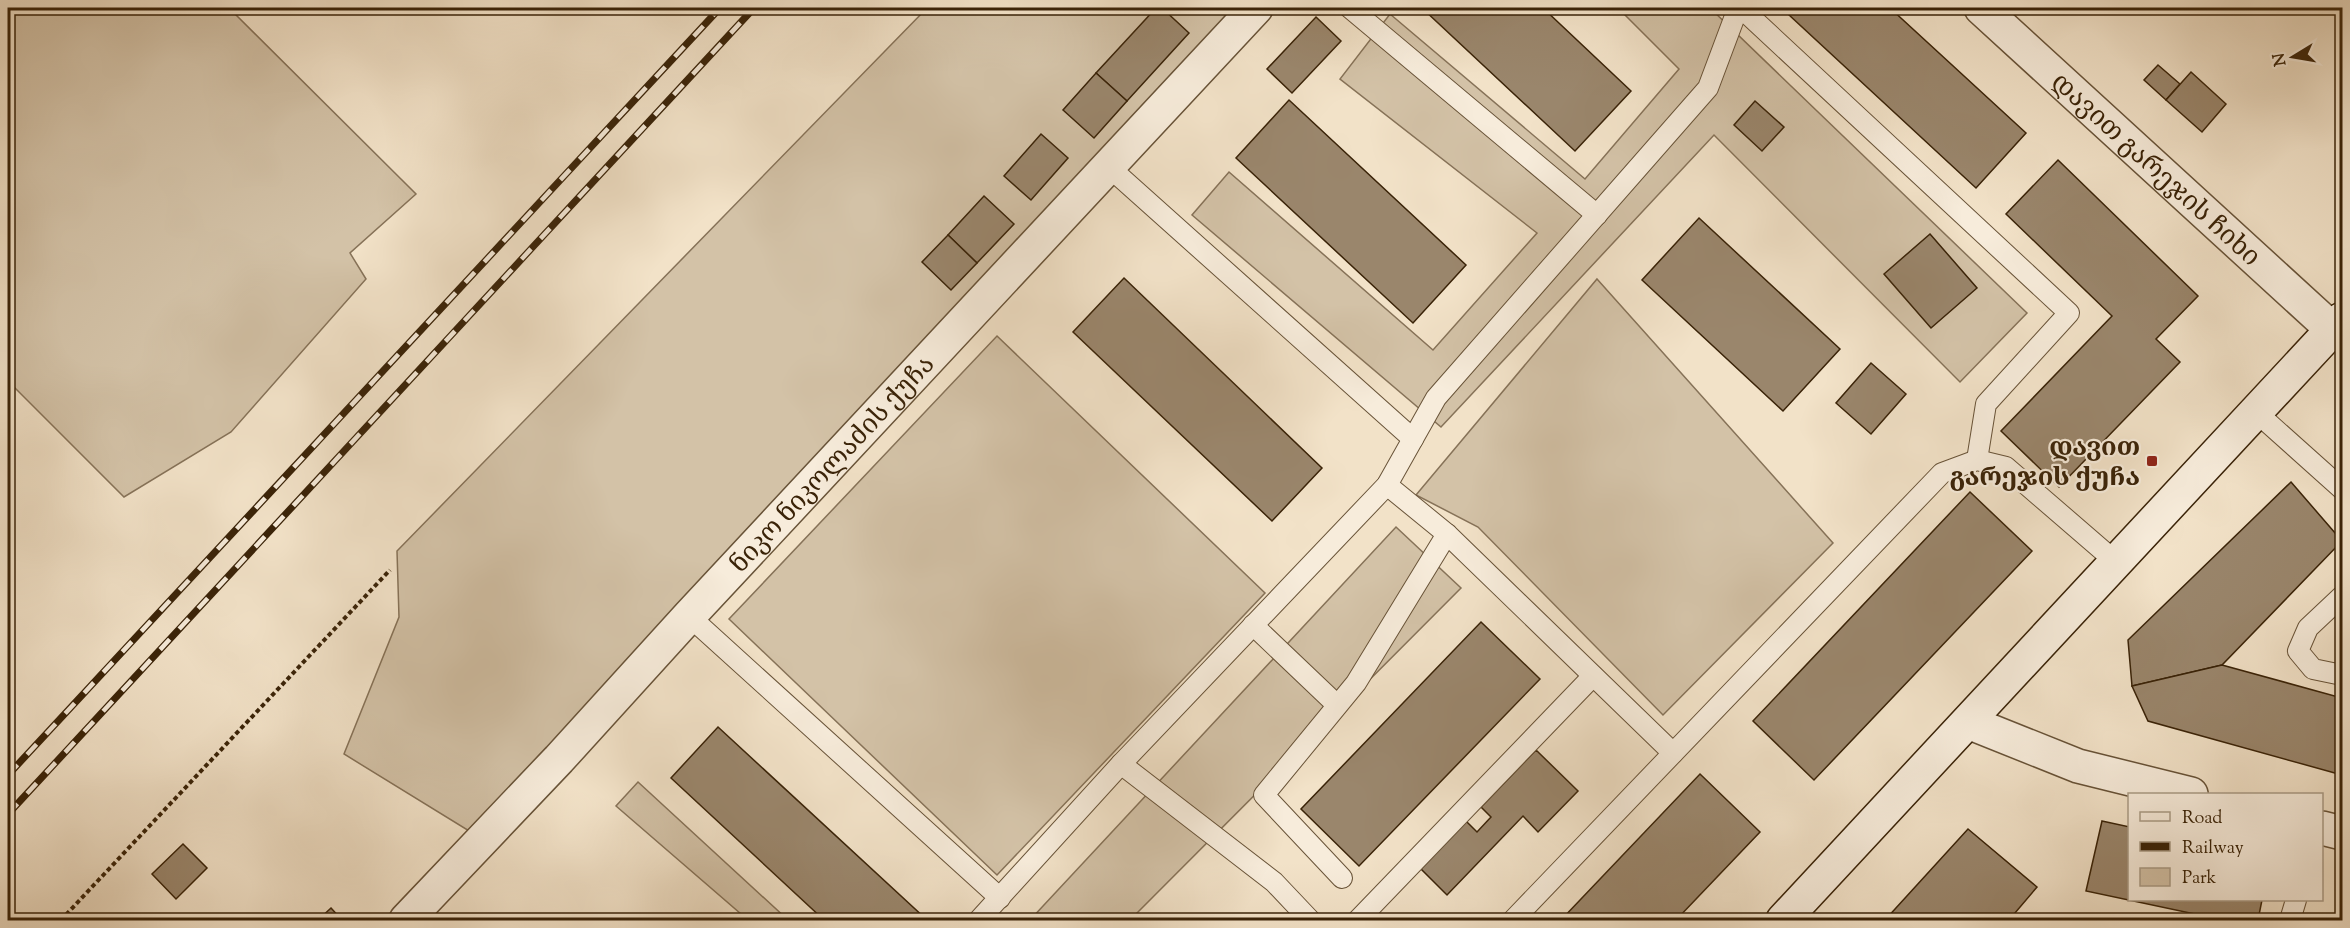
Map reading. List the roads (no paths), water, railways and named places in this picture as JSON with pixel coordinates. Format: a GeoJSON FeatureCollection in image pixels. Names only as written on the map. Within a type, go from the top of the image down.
{"type":"FeatureCollection","features":[{"type":"Feature","properties":{"kind":"street","name":"ნიკო ნიკოლაძის ქუჩა"},"geometry":{"type":"LineString","coordinates":[[406,921],[560,759],[689,616],[1256,8]]}},
{"type":"Feature","properties":{"kind":"street","name":"დავით გარეჯის ჩიხი"},"geometry":{"type":"LineString","coordinates":[[1981,8],[2338,325]]}},
{"type":"Feature","properties":{"kind":"street"},"geometry":{"type":"LineString","coordinates":[[1783,921],[2338,325]]}},
{"type":"Feature","properties":{"kind":"street"},"geometry":{"type":"LineString","coordinates":[[1968,722],[2078,766],[2183,793]]}},
{"type":"Feature","properties":{"kind":"street"},"geometry":{"type":"LineString","coordinates":[[2323,828],[2343,833]]}},
{"type":"Feature","properties":{"kind":"lane"},"geometry":{"type":"LineString","coordinates":[[1350,8],[1597,215]]}},
{"type":"Feature","properties":{"kind":"lane"},"geometry":{"type":"LineString","coordinates":[[979,921],[1121,764],[1387,485],[1436,398],[1708,88],[1740,8],[2069,313],[1986,404],[1977,460]]}},
{"type":"Feature","properties":{"kind":"lane"},"geometry":{"type":"LineString","coordinates":[[1108,167],[1413,439]]}},
{"type":"Feature","properties":{"kind":"lane"},"geometry":{"type":"LineString","coordinates":[[2256,412],[2343,489]]}},
{"type":"Feature","properties":{"kind":"lane"},"geometry":{"type":"LineString","coordinates":[[1513,921],[1942,473],[1977,460],[2006,466],[2116,562]]}},
{"type":"Feature","properties":{"kind":"lane"},"geometry":{"type":"LineString","coordinates":[[1387,485],[1447,534],[1673,753]]}},
{"type":"Feature","properties":{"kind":"lane"},"geometry":{"type":"LineString","coordinates":[[1342,878],[1264,795],[1356,683],[1447,534]]}},
{"type":"Feature","properties":{"kind":"lane"},"geometry":{"type":"LineString","coordinates":[[2343,596],[2308,628],[2298,651],[2313,669],[2343,675]]}},
{"type":"Feature","properties":{"kind":"lane"},"geometry":{"type":"LineString","coordinates":[[689,616],[1000,898]]}},
{"type":"Feature","properties":{"kind":"lane"},"geometry":{"type":"LineString","coordinates":[[1253,625],[1337,705]]}},
{"type":"Feature","properties":{"kind":"lane"},"geometry":{"type":"LineString","coordinates":[[1358,921],[1593,676]]}},
{"type":"Feature","properties":{"kind":"lane"},"geometry":{"type":"LineString","coordinates":[[1121,764],[1274,882],[1310,921]]}},
{"type":"Feature","properties":{"kind":"lane"},"geometry":{"type":"LineString","coordinates":[[2290,921],[2296,901]]}},
{"type":"Feature","properties":{"kind":"railway"},"geometry":{"type":"LineString","coordinates":[[8,775],[720,8]]}},
{"type":"Feature","properties":{"kind":"railway"},"geometry":{"type":"LineString","coordinates":[[8,814],[754,8]]}},
{"type":"Feature","properties":{"kind":"place","name":"დავით გარეჯის ქუჩა"},"geometry":{"type":"Point","coordinates":[2152,461]}}]}
